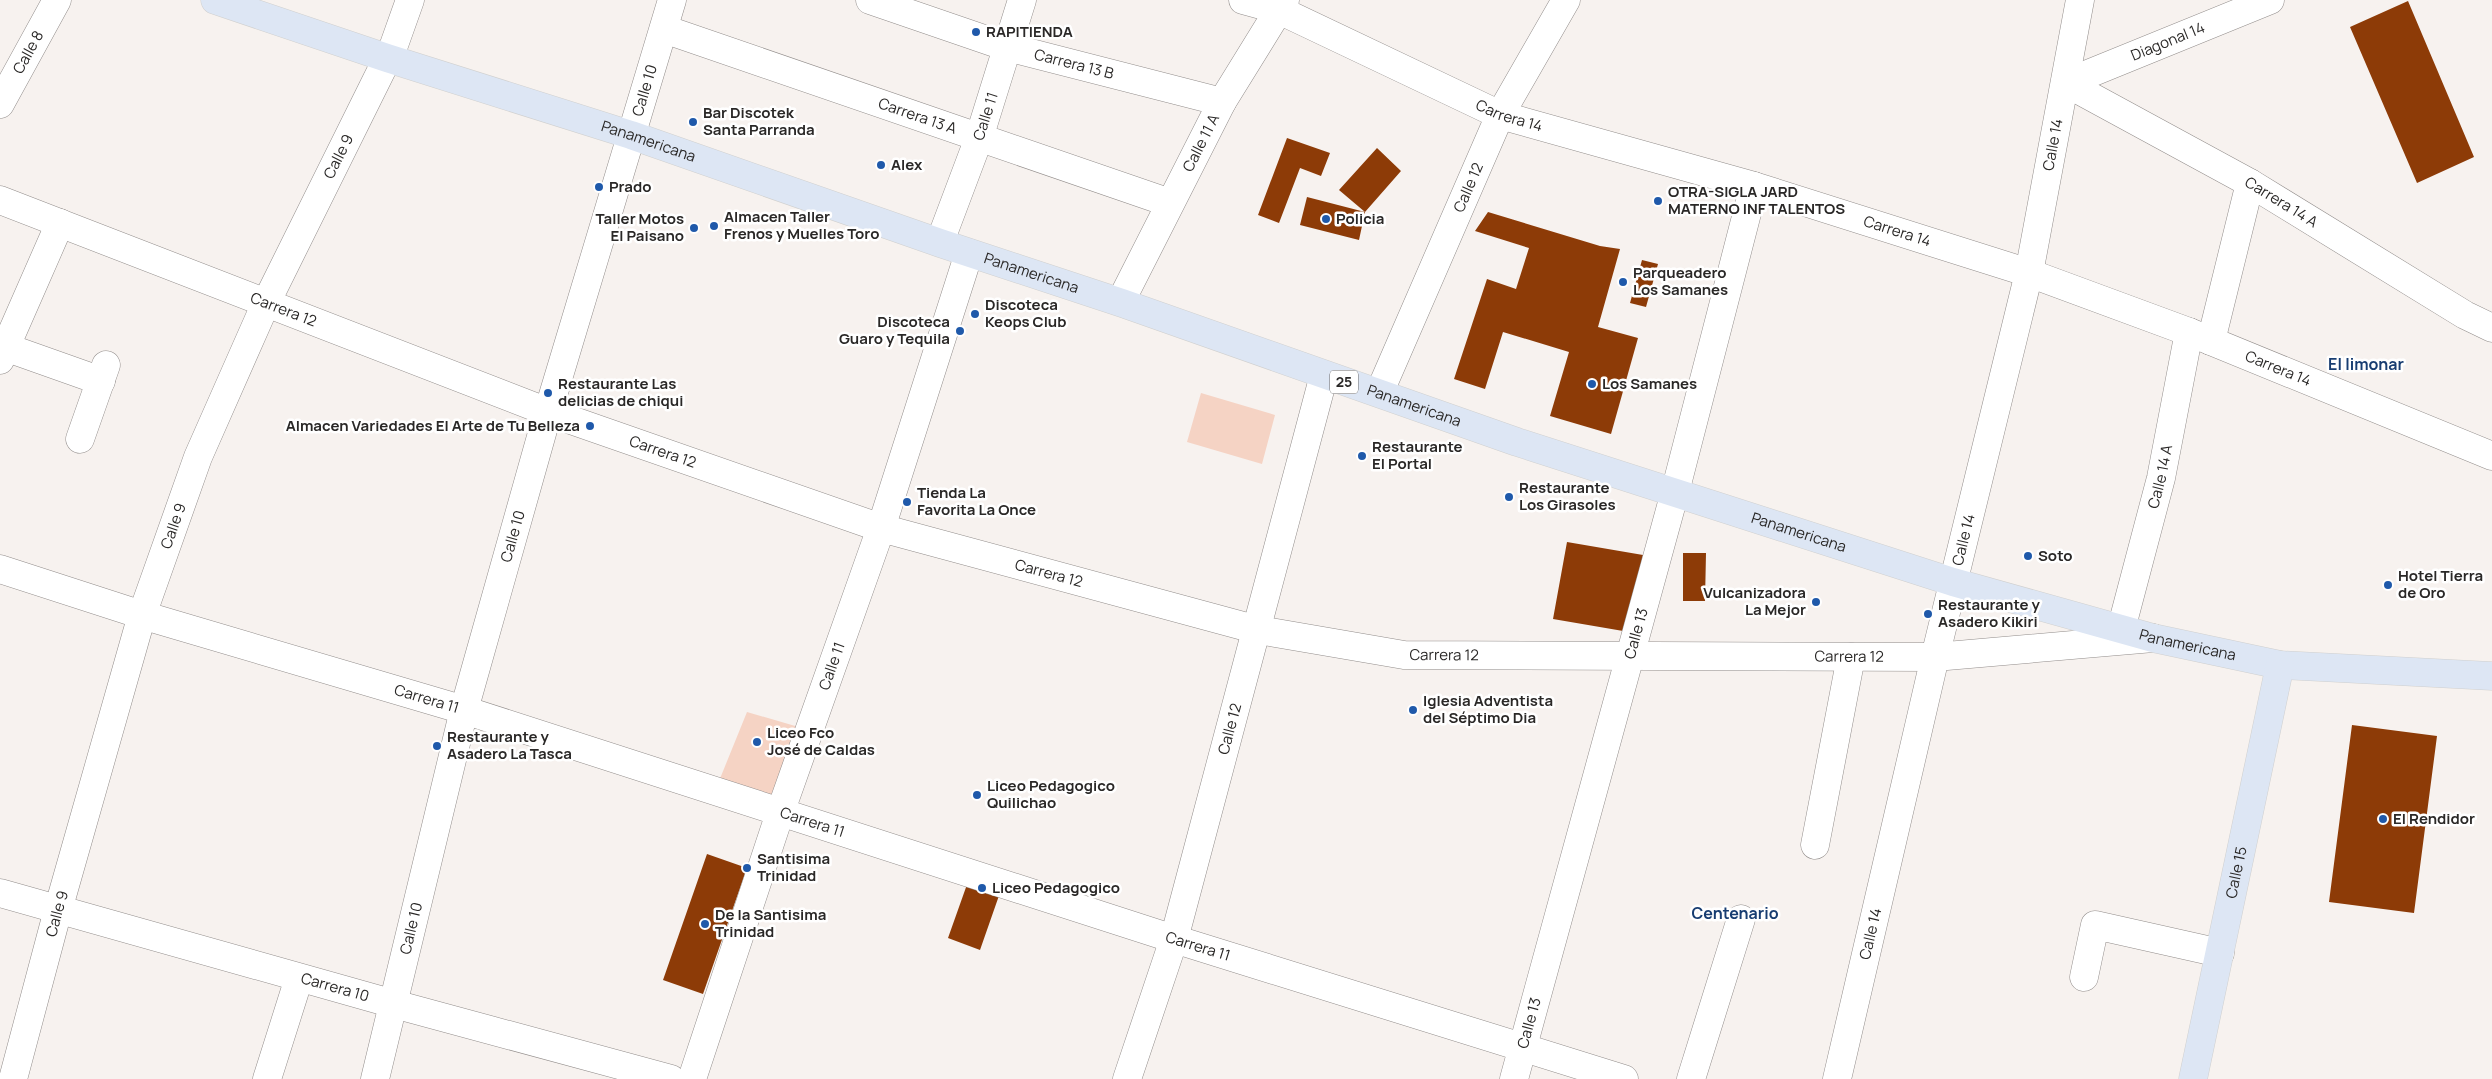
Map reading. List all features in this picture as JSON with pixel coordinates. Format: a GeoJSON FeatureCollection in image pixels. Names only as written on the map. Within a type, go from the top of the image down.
{"type":"FeatureCollection","features":[{"type":"Feature","properties":{"kind":"main road","name":"Panamericana"},"geometry":{"type":"LineString","coordinates":[[215,0],[390,52],[633,128],[1126,291],[1677,485],[1955,576],[2153,638],[2280,665],[2492,676]]}},
{"type":"Feature","properties":{"kind":"main road","name":"Panamericana"},"geometry":{"type":"LineString","coordinates":[[259,0],[390,52]]}},
{"type":"Feature","properties":{"kind":"main road","name":"Panamericana"},"geometry":{"type":"LineString","coordinates":[[633,128],[969,252],[1122,302],[1517,442],[1677,485]]}},
{"type":"Feature","properties":{"kind":"main road","name":"Panamericana"},"geometry":{"type":"LineString","coordinates":[[1955,576],[2192,635],[2283,652],[2492,663]]}},
{"type":"Feature","properties":{"kind":"main road","name":"Calle 15"},"geometry":{"type":"LineString","coordinates":[[2193,1079],[2280,665]]}},
{"type":"Feature","properties":{"kind":"street","name":"Calle 8"},"geometry":{"type":"LineString","coordinates":[[0,104],[57,0]]}},
{"type":"Feature","properties":{"kind":"street","name":"Calle 9"},"geometry":{"type":"LineString","coordinates":[[13,1079],[58,910],[142,616],[198,456],[266,303],[390,52],[410,0]]}},
{"type":"Feature","properties":{"kind":"street","name":"Calle 10"},"geometry":{"type":"LineString","coordinates":[[375,1079],[464,710],[548,412],[672,0]]}},
{"type":"Feature","properties":{"kind":"street","name":"Carrera 13 B"},"geometry":{"type":"LineString","coordinates":[[870,0],[1007,47],[1222,102]]}},
{"type":"Feature","properties":{"kind":"street","name":"Calle 11"},"geometry":{"type":"LineString","coordinates":[[944,231],[979,138],[1022,0]]}},
{"type":"Feature","properties":{"kind":"street","name":"Carrera 14"},"geometry":{"type":"LineString","coordinates":[[1243,0],[1282,5],[1500,115],[1754,186],[2029,273],[2200,337],[2492,456]]}},
{"type":"Feature","properties":{"kind":"street","name":"Calle 12"},"geometry":{"type":"LineString","coordinates":[[1384,382],[1500,115],[1566,0]]}},
{"type":"Feature","properties":{"kind":"street","name":"Diagonal 14"},"geometry":{"type":"LineString","coordinates":[[2066,83],[2270,0]]}},
{"type":"Feature","properties":{"kind":"street","name":"Calle 14"},"geometry":{"type":"LineString","coordinates":[[1837,1079],[1955,576],[2029,273],[2066,83],[2073,2]]}},
{"type":"Feature","properties":{"kind":"street","name":"Calle 11 A"},"geometry":{"type":"LineString","coordinates":[[1126,291],[1222,102],[1282,5]]}},
{"type":"Feature","properties":{"kind":"street","name":"Carrera 13 A"},"geometry":{"type":"LineString","coordinates":[[664,29],[1170,203]]}},
{"type":"Feature","properties":{"kind":"street","name":"Carrera 14 A"},"geometry":{"type":"LineString","coordinates":[[2066,83],[2250,183],[2465,315],[2492,328]]}},
{"type":"Feature","properties":{"kind":"street","name":"Calle 14 A"},"geometry":{"type":"LineString","coordinates":[[2124,618],[2200,337],[2250,183]]}},
{"type":"Feature","properties":{"kind":"street","name":"Calle 13"},"geometry":{"type":"LineString","coordinates":[[1514,1079],[1632,654],[1754,186]]}},
{"type":"Feature","properties":{"kind":"street","name":"Carrera 12"},"geometry":{"type":"LineString","coordinates":[[0,200],[548,412],[881,528],[1258,630],[1404,655],[1632,654],[1851,658],[1936,657],[2153,638]]}},
{"type":"Feature","properties":{"kind":"street"},"geometry":{"type":"LineString","coordinates":[[60,223],[3,353],[104,372],[80,439]]}},
{"type":"Feature","properties":{"kind":"street","name":"Calle 11"},"geometry":{"type":"LineString","coordinates":[[692,1079],[780,813],[881,528],[969,252]]}},
{"type":"Feature","properties":{"kind":"street","name":"Calle 12"},"geometry":{"type":"LineString","coordinates":[[1127,1079],[1174,940],[1258,630],[1324,375]]}},
{"type":"Feature","properties":{"kind":"street","name":"Carrera 11"},"geometry":{"type":"LineString","coordinates":[[0,569],[142,616],[464,710],[1174,940],[1624,1079]]}},
{"type":"Feature","properties":{"kind":"street"},"geometry":{"type":"LineString","coordinates":[[1815,845],[1851,658]]}},
{"type":"Feature","properties":{"kind":"street","name":"Carrera 10"},"geometry":{"type":"LineString","coordinates":[[0,893],[299,978],[670,1079]]}},
{"type":"Feature","properties":{"kind":"street"},"geometry":{"type":"LineString","coordinates":[[1691,1079],[1741,919]]}},
{"type":"Feature","properties":{"kind":"street"},"geometry":{"type":"LineString","coordinates":[[2084,977],[2095,925],[2220,953]]}},
{"type":"Feature","properties":{"kind":"street"},"geometry":{"type":"LineString","coordinates":[[268,1079],[299,978]]}},
{"type":"Feature","properties":{"kind":"shaded area"},"geometry":{"type":"Polygon","coordinates":[[[1201,393],[1275,415],[1262,464],[1187,442],[1201,393]]]}},
{"type":"Feature","properties":{"kind":"shaded area"},"geometry":{"type":"Polygon","coordinates":[[[747,712],[802,728],[777,807],[717,786],[747,712]]]}},
{"type":"Feature","properties":{"kind":"building"},"geometry":{"type":"Polygon","coordinates":[[[2408,1],[2474,157],[2417,183],[2350,27],[2408,1]]]}},
{"type":"Feature","properties":{"kind":"building"},"geometry":{"type":"Polygon","coordinates":[[[1287,138],[1330,153],[1321,176],[1300,168],[1279,223],[1258,215],[1287,138]]]}},
{"type":"Feature","properties":{"kind":"building"},"geometry":{"type":"Polygon","coordinates":[[[1377,148],[1401,171],[1365,212],[1339,190],[1377,148]]]}},
{"type":"Feature","properties":{"kind":"building"},"geometry":{"type":"Polygon","coordinates":[[[1307,197],[1365,212],[1359,240],[1300,225],[1307,197]]]}},
{"type":"Feature","properties":{"kind":"building"},"geometry":{"type":"Polygon","coordinates":[[[1488,212],[1600,246],[1620,249],[1598,327],[1638,338],[1611,434],[1550,416],[1569,352],[1503,332],[1485,389],[1454,379],[1487,279],[1516,289],[1529,248],[1475,231],[1488,212]]]}},
{"type":"Feature","properties":{"kind":"building"},"geometry":{"type":"Polygon","coordinates":[[[1642,260],[1658,264],[1646,307],[1630,303],[1642,260]]]}},
{"type":"Feature","properties":{"kind":"building"},"geometry":{"type":"Polygon","coordinates":[[[1567,542],[1643,555],[1629,632],[1553,619],[1567,542]]]}},
{"type":"Feature","properties":{"kind":"building"},"geometry":{"type":"Polygon","coordinates":[[[1683,553],[1706,553],[1705,601],[1683,601],[1683,553]]]}},
{"type":"Feature","properties":{"kind":"building","name":"El Rendidor"},"geometry":{"type":"Polygon","coordinates":[[[2352,725],[2437,736],[2414,913],[2329,902],[2352,725]]]}},
{"type":"Feature","properties":{"kind":"building","name":"De la Santisima Trinidad"},"geometry":{"type":"Polygon","coordinates":[[[707,854],[747,868],[703,994],[663,980],[707,854]]]}},
{"type":"Feature","properties":{"kind":"building"},"geometry":{"type":"Polygon","coordinates":[[[970,876],[1002,887],[980,950],[948,938],[970,876]]]}},
{"type":"Feature","properties":{"kind":"place","name":"RAPITIENDA"},"geometry":{"type":"Point","coordinates":[976,32]}},
{"type":"Feature","properties":{"kind":"place","name":"Bar Discotek Santa Parranda"},"geometry":{"type":"Point","coordinates":[693,122]}},
{"type":"Feature","properties":{"kind":"place","name":"Alex"},"geometry":{"type":"Point","coordinates":[881,165]}},
{"type":"Feature","properties":{"kind":"place","name":"Prado"},"geometry":{"type":"Point","coordinates":[599,187]}},
{"type":"Feature","properties":{"kind":"place","name":"OTRA-SIGLA JARD MATERNO INF TALENTOS"},"geometry":{"type":"Point","coordinates":[1658,201]}},
{"type":"Feature","properties":{"kind":"place","name":"Policia"},"geometry":{"type":"Point","coordinates":[1326,219]}},
{"type":"Feature","properties":{"kind":"place","name":"Almacen Taller Frenos y Muelles Toro"},"geometry":{"type":"Point","coordinates":[714,226]}},
{"type":"Feature","properties":{"kind":"place","name":"Taller Motos El Paisano"},"geometry":{"type":"Point","coordinates":[694,228]}},
{"type":"Feature","properties":{"kind":"place","name":"Parqueadero Los Samanes"},"geometry":{"type":"Point","coordinates":[1623,282]}},
{"type":"Feature","properties":{"kind":"place","name":"Discoteca Keops Club"},"geometry":{"type":"Point","coordinates":[975,314]}},
{"type":"Feature","properties":{"kind":"place","name":"Discoteca Guaro y Tequila"},"geometry":{"type":"Point","coordinates":[960,331]}},
{"type":"Feature","properties":{"kind":"place","name":"Los Samanes"},"geometry":{"type":"Point","coordinates":[1592,384]}},
{"type":"Feature","properties":{"kind":"place","name":"Restaurante Las delicias de chiqui"},"geometry":{"type":"Point","coordinates":[548,393]}},
{"type":"Feature","properties":{"kind":"place","name":"Almacen Variedades El Arte de Tu Belleza"},"geometry":{"type":"Point","coordinates":[590,426]}},
{"type":"Feature","properties":{"kind":"place","name":"Restaurante El Portal"},"geometry":{"type":"Point","coordinates":[1362,456]}},
{"type":"Feature","properties":{"kind":"place","name":"Restaurante Los Girasoles"},"geometry":{"type":"Point","coordinates":[1509,497]}},
{"type":"Feature","properties":{"kind":"place","name":"Tienda La Favorita La Once"},"geometry":{"type":"Point","coordinates":[907,502]}},
{"type":"Feature","properties":{"kind":"place","name":"Soto"},"geometry":{"type":"Point","coordinates":[2028,556]}},
{"type":"Feature","properties":{"kind":"place","name":"Hotel Tierra de Oro"},"geometry":{"type":"Point","coordinates":[2388,585]}},
{"type":"Feature","properties":{"kind":"place","name":"Vulcanizadora La Mejor"},"geometry":{"type":"Point","coordinates":[1816,602]}},
{"type":"Feature","properties":{"kind":"place","name":"Restaurante y Asadero Kikiri"},"geometry":{"type":"Point","coordinates":[1928,614]}},
{"type":"Feature","properties":{"kind":"place","name":"Iglesia Adventista del Séptimo Dia"},"geometry":{"type":"Point","coordinates":[1413,710]}},
{"type":"Feature","properties":{"kind":"place","name":"Liceo Fco José de Caldas"},"geometry":{"type":"Point","coordinates":[757,742]}},
{"type":"Feature","properties":{"kind":"place","name":"Restaurante y Asadero La Tasca"},"geometry":{"type":"Point","coordinates":[437,746]}},
{"type":"Feature","properties":{"kind":"place","name":"Liceo Pedagogico Quilichao"},"geometry":{"type":"Point","coordinates":[977,795]}},
{"type":"Feature","properties":{"kind":"place","name":"El Rendidor"},"geometry":{"type":"Point","coordinates":[2383,819]}},
{"type":"Feature","properties":{"kind":"place","name":"Santisima Trinidad"},"geometry":{"type":"Point","coordinates":[747,868]}},
{"type":"Feature","properties":{"kind":"place","name":"Liceo Pedagogico"},"geometry":{"type":"Point","coordinates":[982,888]}},
{"type":"Feature","properties":{"kind":"place","name":"De la Santisima Trinidad"},"geometry":{"type":"Point","coordinates":[705,924]}},
{"type":"Feature","properties":{"kind":"district","name":"El limonar"},"geometry":{"type":"Point","coordinates":[2366,364]}},
{"type":"Feature","properties":{"kind":"district","name":"Centenario"},"geometry":{"type":"Point","coordinates":[1735,913]}}]}
